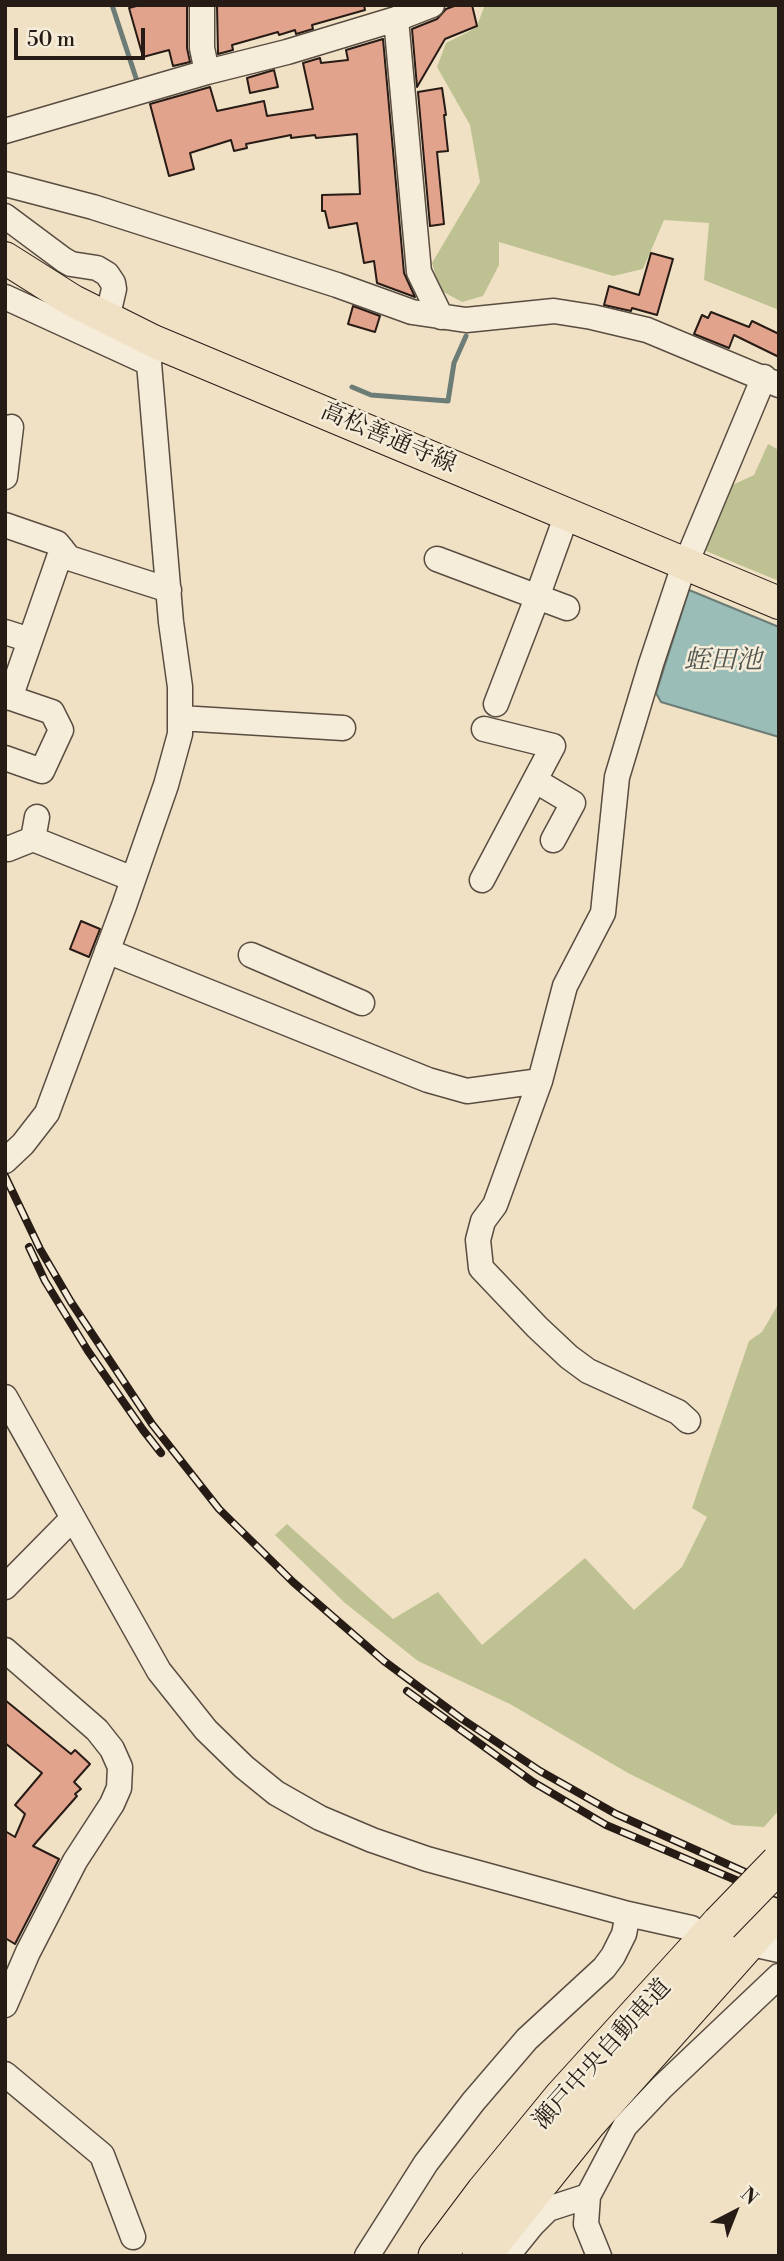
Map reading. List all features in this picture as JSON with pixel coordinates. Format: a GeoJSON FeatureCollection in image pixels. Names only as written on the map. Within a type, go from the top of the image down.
{"type":"FeatureCollection","features":[{"type":"Feature","properties":{"kind":"highway","name":"瀬戸中央自動車道"},"geometry":{"type":"LineString","coordinates":[[481,2256],[741,1937],[779,1863]]}},
{"type":"Feature","properties":{"kind":"highway","name":"瀬戸中央自動車道"},"geometry":{"type":"LineString","coordinates":[[437,2256],[562,2098],[741,1937],[779,1907]]}},
{"type":"Feature","properties":{"kind":"main road","name":"高松善通寺線"},"geometry":{"type":"LineString","coordinates":[[5,258],[73,302],[107,319],[151,352],[567,514],[779,603]]}},
{"type":"Feature","properties":{"kind":"street"},"geometry":{"type":"LineString","coordinates":[[202,5],[202,48],[207,72]]}},
{"type":"Feature","properties":{"kind":"street"},"geometry":{"type":"LineString","coordinates":[[5,131],[207,72],[287,52],[396,19],[432,5]]}},
{"type":"Feature","properties":{"kind":"street"},"geometry":{"type":"LineString","coordinates":[[396,19],[419,272],[441,317]]}},
{"type":"Feature","properties":{"kind":"street"},"geometry":{"type":"LineString","coordinates":[[5,184],[93,207],[337,285],[412,312],[466,320],[554,311],[592,317],[647,330],[772,381],[685,564],[617,777],[603,913],[565,986],[540,1081],[495,1205],[484,1221],[478,1240],[481,1268],[537,1326],[589,1371],[678,1412],[688,1421]]}},
{"type":"Feature","properties":{"kind":"street"},"geometry":{"type":"LineString","coordinates":[[5,215],[64,260],[71,264],[97,268],[107,274],[114,289],[107,319]]}},
{"type":"Feature","properties":{"kind":"street"},"geometry":{"type":"LineString","coordinates":[[5,297],[151,352],[169,590],[180,687],[180,734],[166,785],[107,951],[47,1113],[23,1144],[5,1161]]}},
{"type":"Feature","properties":{"kind":"street"},"geometry":{"type":"LineString","coordinates":[[5,477],[17,443]]}},
{"type":"Feature","properties":{"kind":"street"},"geometry":{"type":"LineString","coordinates":[[496,704],[567,514]]}},
{"type":"Feature","properties":{"kind":"street"},"geometry":{"type":"LineString","coordinates":[[5,525],[57,543],[69,558],[169,590]]}},
{"type":"Feature","properties":{"kind":"street"},"geometry":{"type":"LineString","coordinates":[[5,758],[41,771],[61,730],[52,712],[8,697],[62,550]]}},
{"type":"Feature","properties":{"kind":"street"},"geometry":{"type":"LineString","coordinates":[[437,559],[567,608]]}},
{"type":"Feature","properties":{"kind":"street"},"geometry":{"type":"LineString","coordinates":[[5,632],[30,640]]}},
{"type":"Feature","properties":{"kind":"street"},"geometry":{"type":"LineString","coordinates":[[180,718],[343,728]]}},
{"type":"Feature","properties":{"kind":"street"},"geometry":{"type":"LineString","coordinates":[[482,880],[553,746],[484,729]]}},
{"type":"Feature","properties":{"kind":"street"},"geometry":{"type":"LineString","coordinates":[[536,781],[573,803],[553,840]]}},
{"type":"Feature","properties":{"kind":"street"},"geometry":{"type":"LineString","coordinates":[[5,848],[8,849],[35,828],[133,879]]}},
{"type":"Feature","properties":{"kind":"street"},"geometry":{"type":"LineString","coordinates":[[107,951],[428,1080],[467,1091],[540,1081]]}},
{"type":"Feature","properties":{"kind":"street"},"geometry":{"type":"LineString","coordinates":[[251,955],[335,981],[362,1003]]}},
{"type":"Feature","properties":{"kind":"street"},"geometry":{"type":"LineString","coordinates":[[5,1397],[164,1677],[206,1730],[275,1793],[320,1818],[427,1859],[628,1913],[741,1937]]}},
{"type":"Feature","properties":{"kind":"street"},"geometry":{"type":"LineString","coordinates":[[5,1587],[73,1518]]}},
{"type":"Feature","properties":{"kind":"street"},"geometry":{"type":"LineString","coordinates":[[5,1650],[97,1730],[112,1749],[120,1768],[119,1788],[112,1804],[75,1861],[28,1952],[5,2005]]}},
{"type":"Feature","properties":{"kind":"street"},"geometry":{"type":"LineString","coordinates":[[367,2256],[426,2163],[473,2102],[527,2039],[613,1956],[624,1934],[628,1913]]}},
{"type":"Feature","properties":{"kind":"street"},"geometry":{"type":"LineString","coordinates":[[598,2256],[586,2224],[588,2196],[625,2126],[662,2087],[779,1976]]}},
{"type":"Feature","properties":{"kind":"street"},"geometry":{"type":"LineString","coordinates":[[5,2074],[102,2155],[133,2237]]}},
{"type":"Feature","properties":{"kind":"street"},"geometry":{"type":"LineString","coordinates":[[508,2256],[548,2209],[588,2196]]}},
{"type":"Feature","properties":{"kind":"green space"},"geometry":{"type":"Polygon","coordinates":[[[485,5],[779,5],[779,310],[704,280],[709,223],[664,220],[643,269],[613,276],[499,242],[499,265],[483,296],[462,302],[440,290],[432,263],[480,182],[470,125],[437,67],[446,43],[476,28],[485,5]]]}},
{"type":"Feature","properties":{"kind":"green space"},"geometry":{"type":"Polygon","coordinates":[[[768,444],[779,450],[779,581],[701,549],[724,489],[754,475],[768,444]]]}},
{"type":"Feature","properties":{"kind":"green space"},"geometry":{"type":"Polygon","coordinates":[[[779,1303],[779,1810],[764,1827],[733,1825],[628,1773],[510,1704],[418,1661],[345,1603],[275,1535],[287,1524],[393,1619],[438,1592],[482,1645],[585,1558],[634,1610],[682,1567],[707,1517],[692,1508],[749,1341],[762,1332],[779,1303]]]}},
{"type":"Feature","properties":{"kind":"water","name":"蛭田池"},"geometry":{"type":"Polygon","coordinates":[[[689,590],[779,627],[779,737],[661,702],[656,693],[689,590]]]}},
{"type":"Feature","properties":{"kind":"building"},"geometry":{"type":"Polygon","coordinates":[[[140,5],[187,5],[187,48],[190,62],[173,66],[169,50],[143,57],[129,8],[140,5]]]}},
{"type":"Feature","properties":{"kind":"building"},"geometry":{"type":"Polygon","coordinates":[[[217,5],[364,5],[365,10],[312,25],[313,29],[296,34],[295,30],[279,35],[278,32],[232,45],[233,50],[218,54],[217,5]]]}},
{"type":"Feature","properties":{"kind":"building"},"geometry":{"type":"Polygon","coordinates":[[[457,5],[472,5],[477,26],[445,39],[417,87],[412,29],[437,19],[446,9],[457,5]]]}},
{"type":"Feature","properties":{"kind":"building"},"geometry":{"type":"Polygon","coordinates":[[[383,39],[404,273],[415,297],[377,283],[374,261],[364,263],[357,223],[329,228],[325,211],[322,211],[322,195],[360,194],[357,134],[316,138],[315,135],[291,138],[291,135],[246,144],[247,148],[234,151],[231,140],[190,153],[194,169],[169,176],[150,104],[210,87],[217,111],[264,101],[267,116],[313,109],[303,63],[320,58],[321,63],[348,60],[346,50],[383,39]]]}},
{"type":"Feature","properties":{"kind":"building"},"geometry":{"type":"Polygon","coordinates":[[[274,70],[278,87],[250,93],[247,78],[274,70]]]}},
{"type":"Feature","properties":{"kind":"building"},"geometry":{"type":"Polygon","coordinates":[[[442,88],[448,151],[437,152],[444,224],[430,226],[418,92],[442,88]]]}},
{"type":"Feature","properties":{"kind":"building"},"geometry":{"type":"Polygon","coordinates":[[[651,253],[673,259],[657,315],[632,308],[631,311],[604,305],[609,286],[639,295],[651,253]]]}},
{"type":"Feature","properties":{"kind":"building"},"geometry":{"type":"Polygon","coordinates":[[[353,306],[380,316],[375,332],[348,324],[353,306]]]}},
{"type":"Feature","properties":{"kind":"building"},"geometry":{"type":"Polygon","coordinates":[[[711,312],[749,327],[752,321],[779,334],[779,357],[734,335],[729,348],[694,334],[702,315],[708,318],[711,312]]]}},
{"type":"Feature","properties":{"kind":"building"},"geometry":{"type":"Polygon","coordinates":[[[81,921],[100,929],[89,957],[70,949],[81,921]]]}},
{"type":"Feature","properties":{"kind":"building"},"geometry":{"type":"Polygon","coordinates":[[[5,1700],[71,1754],[75,1750],[90,1764],[74,1782],[81,1789],[75,1794],[77,1796],[33,1846],[59,1859],[15,1944],[5,1938],[5,1831],[15,1837],[25,1814],[15,1805],[42,1773],[5,1743],[5,1700]]]}},
{"type":"Feature","properties":{"kind":"waterway"},"geometry":{"type":"LineString","coordinates":[[112,5],[137,81],[132,83]]}},
{"type":"Feature","properties":{"kind":"waterway"},"geometry":{"type":"LineString","coordinates":[[352,387],[371,395],[448,401],[454,363],[466,336]]}},
{"type":"Feature","properties":{"kind":"railway"},"geometry":{"type":"LineString","coordinates":[[5,1176],[40,1249],[71,1302],[152,1424],[219,1509],[293,1582],[384,1661],[462,1719],[540,1771],[616,1814],[747,1873],[779,1883]]}},
{"type":"Feature","properties":{"kind":"railway"},"geometry":{"type":"LineString","coordinates":[[29,1247],[45,1281],[88,1351],[161,1453]]}},
{"type":"Feature","properties":{"kind":"railway"},"geometry":{"type":"LineString","coordinates":[[407,1691],[533,1782],[606,1825],[743,1883],[779,1895]]}}]}
